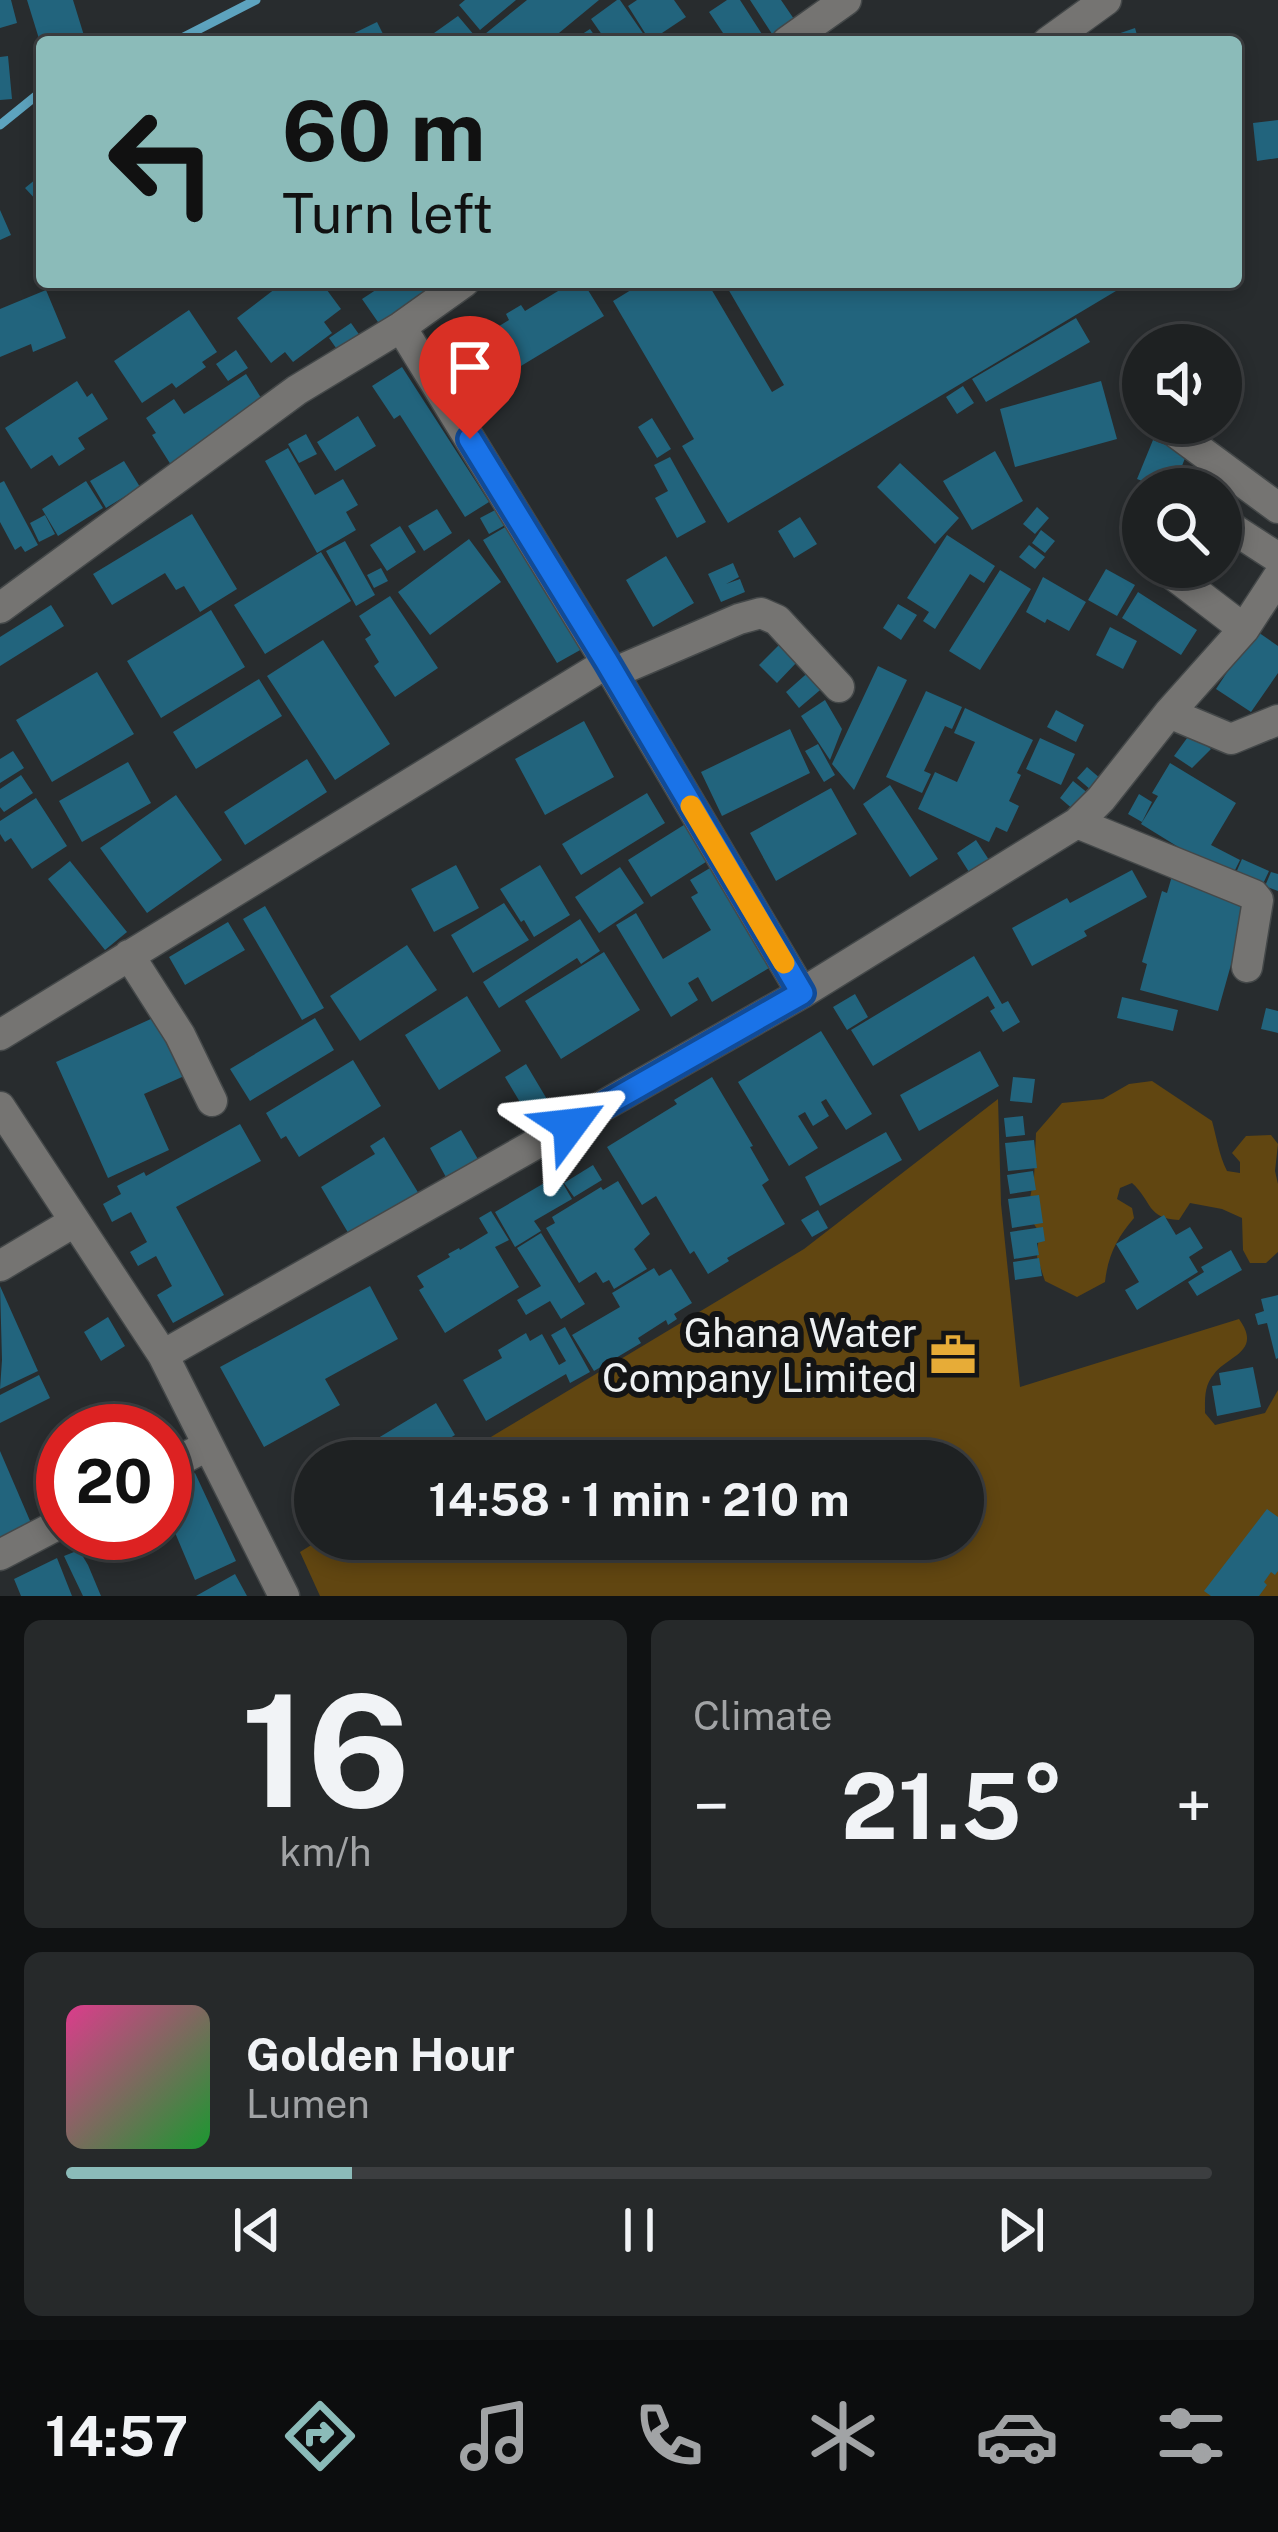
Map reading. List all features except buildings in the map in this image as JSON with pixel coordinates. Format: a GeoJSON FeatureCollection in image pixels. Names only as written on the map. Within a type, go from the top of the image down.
{"type":"FeatureCollection","features":[{"type":"Feature","properties":{"kind":"lane"},"geometry":{"type":"LineString","coordinates":[[1056,36],[1106,0]]}},
{"type":"Feature","properties":{"kind":"lane"},"geometry":{"type":"LineString","coordinates":[[795,36],[838,2]]}},
{"type":"Feature","properties":{"kind":"lane"},"geometry":{"type":"LineString","coordinates":[[0,608],[297,390],[455,288]]}},
{"type":"Feature","properties":{"kind":"lane"},"geometry":{"type":"LineString","coordinates":[[401,326],[802,993]]}},
{"type":"Feature","properties":{"kind":"lane"},"geometry":{"type":"LineString","coordinates":[[1191,444],[1278,508]]}},
{"type":"Feature","properties":{"kind":"lane"},"geometry":{"type":"LineString","coordinates":[[1242,535],[1278,558]]}},
{"type":"Feature","properties":{"kind":"lane"},"geometry":{"type":"LineString","coordinates":[[163,1355],[802,993],[1077,823],[1244,629],[1278,577]]}},
{"type":"Feature","properties":{"kind":"lane"},"geometry":{"type":"LineString","coordinates":[[1190,588],[1244,629]]}},
{"type":"Feature","properties":{"kind":"lane"},"geometry":{"type":"LineString","coordinates":[[0,1035],[610,668],[761,614],[777,620],[839,687]]}},
{"type":"Feature","properties":{"kind":"lane"},"geometry":{"type":"LineString","coordinates":[[1169,713],[1231,739],[1278,720]]}},
{"type":"Feature","properties":{"kind":"lane"},"geometry":{"type":"LineString","coordinates":[[1077,823],[1254,895],[1258,901],[1247,967]]}},
{"type":"Feature","properties":{"kind":"lane"},"geometry":{"type":"LineString","coordinates":[[129,955],[180,1035],[212,1101]]}},
{"type":"Feature","properties":{"kind":"lane"},"geometry":{"type":"LineString","coordinates":[[0,1107],[163,1355],[284,1596]]}},
{"type":"Feature","properties":{"kind":"lane"},"geometry":{"type":"LineString","coordinates":[[0,1266],[74,1222]]}},
{"type":"Feature","properties":{"kind":"lane"},"geometry":{"type":"LineString","coordinates":[[192,1454],[207,1446]]}},
{"type":"Feature","properties":{"kind":"lane"},"geometry":{"type":"LineString","coordinates":[[0,1555],[36,1536]]}},
{"type":"Feature","properties":{"kind":"shaded area"},"geometry":{"type":"Polygon","coordinates":[[[1152,1081],[1212,1121],[1227,1171],[1240,1173],[1240,1162],[1232,1153],[1246,1136],[1271,1135],[1278,1144],[1278,1252],[1266,1263],[1250,1263],[1243,1250],[1242,1218],[1190,1203],[1179,1220],[1169,1219],[1155,1213],[1132,1183],[1120,1188],[1117,1199],[1132,1208],[1134,1218],[1114,1247],[1105,1282],[1077,1297],[1045,1281],[1037,1257],[1039,1232],[1027,1213],[1036,1133],[1062,1103],[1103,1099],[1129,1084],[1152,1081]]]}},
{"type":"Feature","properties":{"kind":"shaded area","name":"Ghana Water Company Limited"},"geometry":{"type":"Polygon","coordinates":[[[998,1099],[1001,1204],[1020,1387],[1239,1319],[1245,1346],[1211,1379],[1205,1413],[1215,1425],[1265,1413],[1278,1390],[1278,1596],[320,1596],[304,1560],[984,1560],[984,1440],[486,1440],[804,1249],[998,1099]]]}},
{"type":"Feature","properties":{"kind":"waterway"},"geometry":{"type":"LineString","coordinates":[[186,36],[256,0]]}},
{"type":"Feature","properties":{"kind":"waterway"},"geometry":{"type":"LineString","coordinates":[[0,125],[36,96]]}},
{"type":"Feature","properties":{"kind":"slow traffic"},"geometry":{"type":"LineString","coordinates":[[691,806],[784,963]]}},
{"type":"Feature","properties":{"kind":"place","name":"Ghana Water Company Limited"},"geometry":{"type":"Point","coordinates":[953,1355]}},
{"type":"Feature","properties":{"kind":"route"},"geometry":{"type":"LineString","coordinates":[[470,439],[802,993],[570,1125]]}}]}
